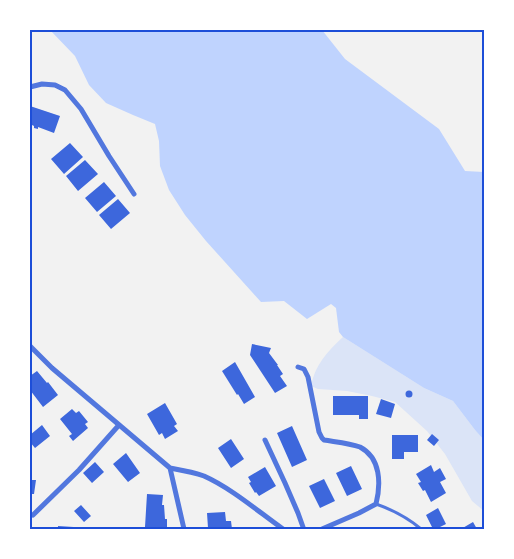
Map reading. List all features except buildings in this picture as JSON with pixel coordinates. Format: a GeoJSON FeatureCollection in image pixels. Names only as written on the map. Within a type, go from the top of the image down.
{"type":"FeatureCollection","features":[{"type":"Feature","properties":{"kind":"street"},"geometry":{"type":"LineString","coordinates":[[30,87],[42,84],[55,85],[65,90],[81,109],[134,194]]}},
{"type":"Feature","properties":{"kind":"street"},"geometry":{"type":"LineString","coordinates":[[30,346],[52,368],[170,468],[206,477],[232,492],[283,529]]}},
{"type":"Feature","properties":{"kind":"street"},"geometry":{"type":"LineString","coordinates":[[298,367],[304,369],[308,377],[319,432],[322,438],[360,447],[375,462],[379,476],[379,491],[376,504],[322,529]]}},
{"type":"Feature","properties":{"kind":"street"},"geometry":{"type":"LineString","coordinates":[[33,515],[79,470],[119,424]]}},
{"type":"Feature","properties":{"kind":"street"},"geometry":{"type":"LineString","coordinates":[[265,440],[298,513],[302,529]]}},
{"type":"Feature","properties":{"kind":"street"},"geometry":{"type":"LineString","coordinates":[[170,468],[184,529]]}},
{"type":"Feature","properties":{"kind":"lane"},"geometry":{"type":"LineString","coordinates":[[376,504],[395,511],[421,529]]}},
{"type":"Feature","properties":{"kind":"shaded area"},"geometry":{"type":"Polygon","coordinates":[[[343,337],[424,388],[453,401],[484,440],[484,511],[472,501],[445,454],[427,431],[395,402],[347,391],[318,389],[311,386],[315,372],[322,359],[343,337]]]}},
{"type":"Feature","properties":{"kind":"water"},"geometry":{"type":"Polygon","coordinates":[[[50,30],[322,30],[345,59],[439,129],[465,171],[484,172],[484,440],[453,401],[424,388],[343,337],[339,332],[336,308],[331,304],[307,319],[284,301],[261,302],[206,241],[185,215],[169,190],[160,166],[159,141],[155,124],[106,103],[89,85],[75,56],[50,30]]]}}]}
